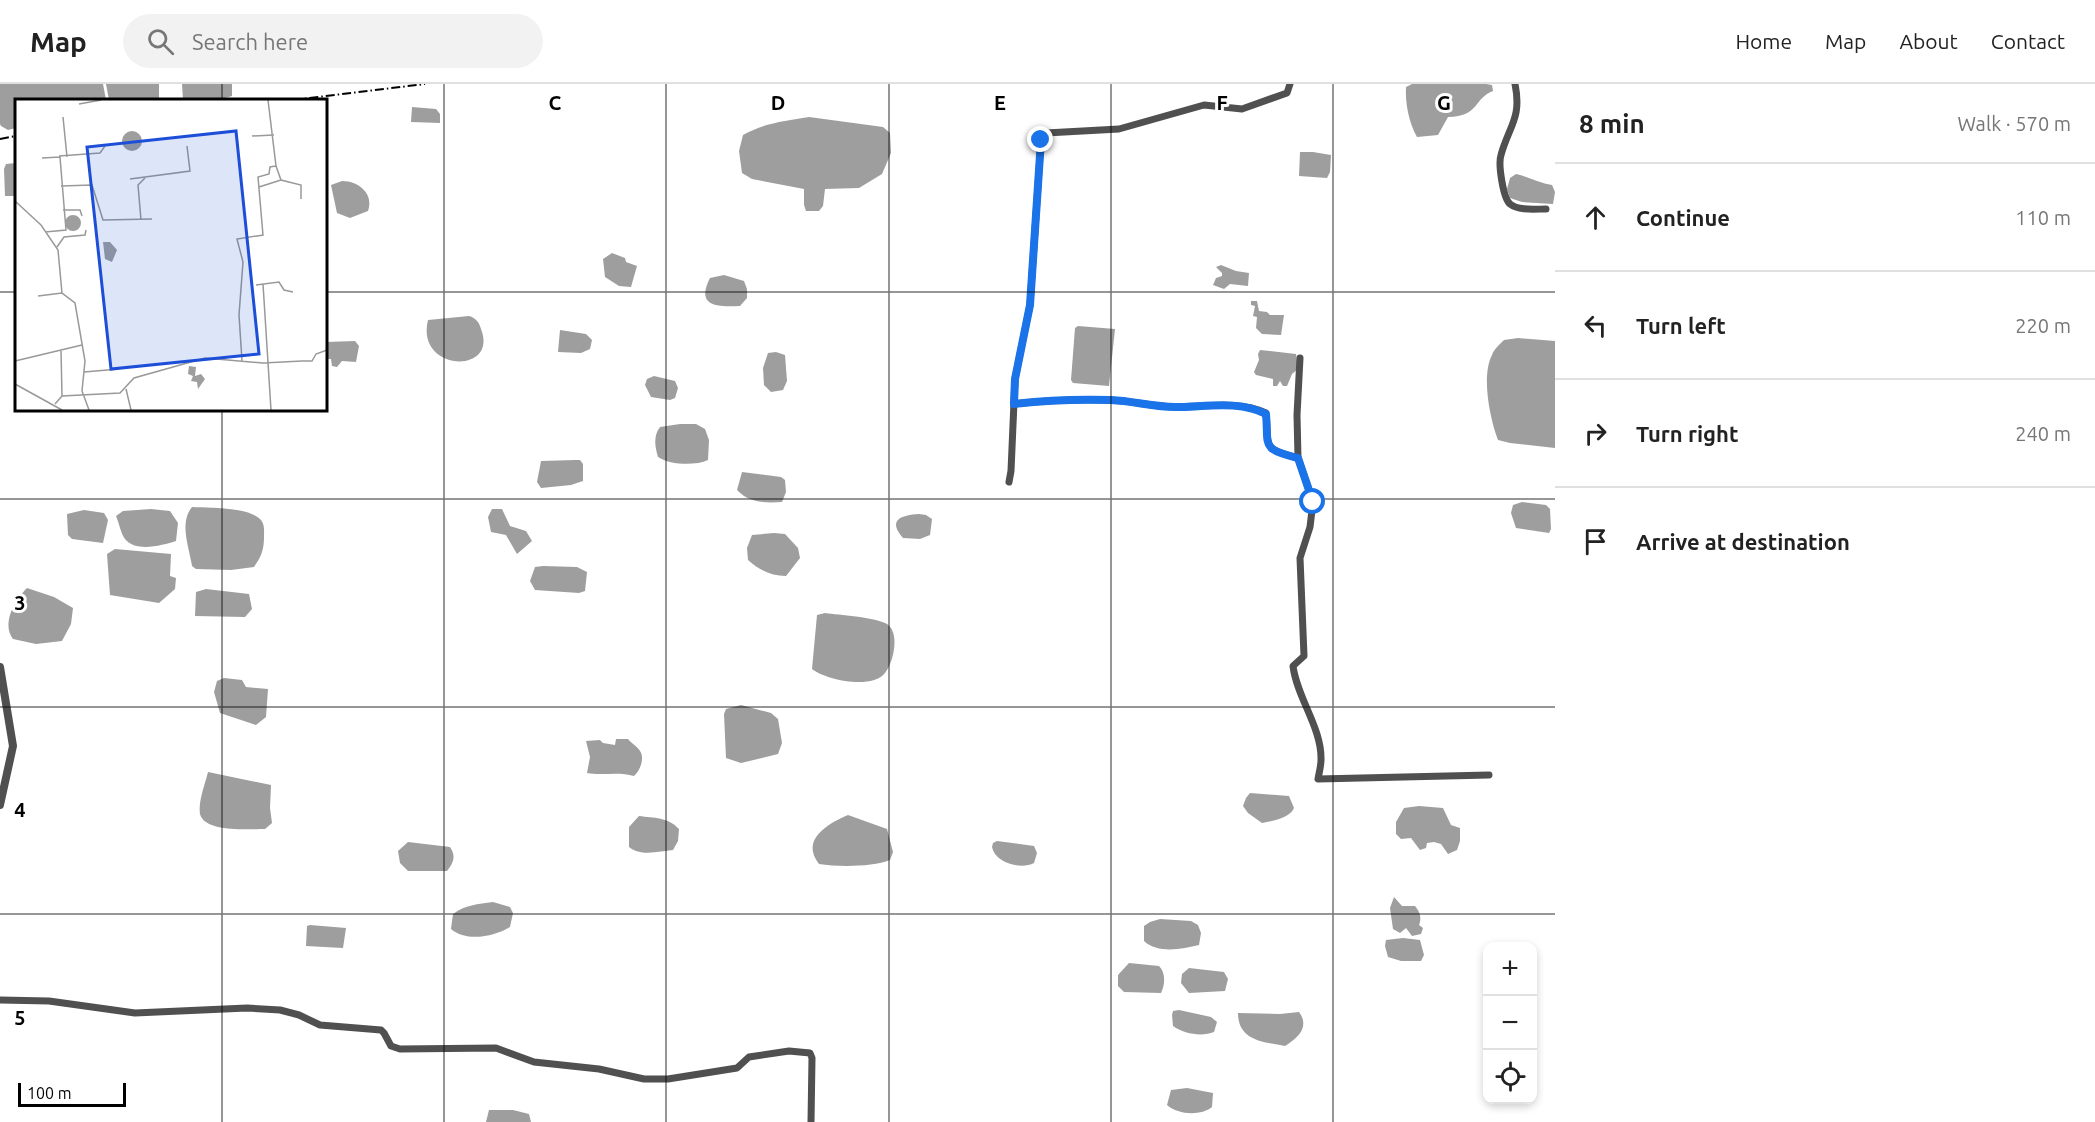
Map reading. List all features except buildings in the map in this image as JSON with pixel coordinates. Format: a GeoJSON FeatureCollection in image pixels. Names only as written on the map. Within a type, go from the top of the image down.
{"type":"FeatureCollection","features":[{"type":"Feature","properties":{"kind":"street"},"geometry":{"type":"LineString","coordinates":[[1009,482],[1015,379],[1030,305],[1041,140],[1046,133],[1119,129],[1204,105],[1242,108],[1287,93],[1290,84]]}},
{"type":"Feature","properties":{"kind":"street"},"geometry":{"type":"LineString","coordinates":[[1515,84],[1518,97],[1515,118],[1500,157],[1504,196],[1510,204],[1520,208],[1546,209]]}},
{"type":"Feature","properties":{"kind":"street"},"geometry":{"type":"LineString","coordinates":[[1300,358],[1297,415],[1298,458],[1313,502],[1310,527],[1300,558],[1304,656],[1293,666],[1299,692],[1317,738],[1321,760],[1318,779],[1489,775]]}},
{"type":"Feature","properties":{"kind":"street"},"geometry":{"type":"LineString","coordinates":[[1014,404],[1054,400],[1113,400],[1173,407],[1223,405],[1257,409],[1266,414],[1266,435],[1269,445],[1274,450],[1298,458]]}},
{"type":"Feature","properties":{"kind":"street"},"geometry":{"type":"LineString","coordinates":[[0,667],[13,746],[0,805]]}},
{"type":"Feature","properties":{"kind":"street"},"geometry":{"type":"LineString","coordinates":[[0,1000],[49,1000],[135,1013],[247,1008],[280,1011],[299,1015],[320,1024],[381,1030],[391,1046],[400,1049],[495,1048],[534,1062],[598,1069],[644,1079],[680,1078],[737,1068],[749,1057],[789,1051],[810,1053],[812,1058],[811,1122]]}},
{"type":"Feature","properties":{"kind":"shaded area"},"geometry":{"type":"Polygon","coordinates":[[[0,84],[103,84],[106,99],[15,99],[15,128],[8,130],[0,124],[0,84]]]}},
{"type":"Feature","properties":{"kind":"shaded area"},"geometry":{"type":"Polygon","coordinates":[[[106,84],[159,84],[159,99],[109,99],[106,84]]]}},
{"type":"Feature","properties":{"kind":"shaded area"},"geometry":{"type":"Polygon","coordinates":[[[182,84],[232,84],[232,96],[222,99],[183,99],[182,84]]]}},
{"type":"Feature","properties":{"kind":"shaded area"},"geometry":{"type":"Polygon","coordinates":[[[1412,84],[1486,84],[1492,85],[1493,91],[1482,98],[1466,114],[1448,117],[1438,135],[1417,137],[1406,100],[1406,87],[1412,84]]]}},
{"type":"Feature","properties":{"kind":"shaded area"},"geometry":{"type":"Polygon","coordinates":[[[412,107],[436,109],[440,114],[440,123],[411,122],[412,107]]]}},
{"type":"Feature","properties":{"kind":"shaded area"},"geometry":{"type":"Polygon","coordinates":[[[809,117],[883,127],[890,133],[891,153],[882,174],[859,188],[825,189],[823,206],[819,211],[806,211],[804,189],[752,179],[742,173],[739,151],[743,135],[751,131],[775,123],[809,117]]]}},
{"type":"Feature","properties":{"kind":"shaded area"},"geometry":{"type":"Polygon","coordinates":[[[1300,152],[1331,155],[1330,172],[1327,178],[1299,176],[1300,152]]]}},
{"type":"Feature","properties":{"kind":"shaded area"},"geometry":{"type":"Polygon","coordinates":[[[15,163],[15,196],[5,196],[4,169],[6,164],[15,163]]]}},
{"type":"Feature","properties":{"kind":"shaded area"},"geometry":{"type":"Polygon","coordinates":[[[1516,174],[1552,185],[1555,192],[1553,204],[1522,202],[1510,198],[1507,189],[1510,178],[1516,174]]]}},
{"type":"Feature","properties":{"kind":"shaded area"},"geometry":{"type":"Polygon","coordinates":[[[342,181],[354,183],[364,190],[369,199],[368,211],[350,218],[337,213],[331,185],[342,181]]]}},
{"type":"Feature","properties":{"kind":"shaded area"},"geometry":{"type":"Polygon","coordinates":[[[612,253],[637,266],[631,287],[619,286],[605,277],[603,259],[612,253]]]}},
{"type":"Feature","properties":{"kind":"shaded area"},"geometry":{"type":"Polygon","coordinates":[[[1221,265],[1249,273],[1248,286],[1230,284],[1224,289],[1213,285],[1216,278],[1222,276],[1216,267],[1221,265]]]}},
{"type":"Feature","properties":{"kind":"shaded area"},"geometry":{"type":"Polygon","coordinates":[[[724,275],[744,281],[747,298],[740,306],[717,305],[707,300],[705,295],[710,278],[724,275]]]}},
{"type":"Feature","properties":{"kind":"shaded area"},"geometry":{"type":"Polygon","coordinates":[[[1251,301],[1257,301],[1259,311],[1270,315],[1284,315],[1281,335],[1262,334],[1256,328],[1257,317],[1253,316],[1255,306],[1251,305],[1251,301]]]}},
{"type":"Feature","properties":{"kind":"shaded area"},"geometry":{"type":"Polygon","coordinates":[[[469,316],[477,321],[481,329],[483,344],[478,354],[469,360],[456,361],[444,358],[433,350],[427,337],[428,320],[469,316]]]}},
{"type":"Feature","properties":{"kind":"shaded area"},"geometry":{"type":"Polygon","coordinates":[[[1078,326],[1115,329],[1109,386],[1073,383],[1071,380],[1075,328],[1078,326]]]}},
{"type":"Feature","properties":{"kind":"shaded area"},"geometry":{"type":"Polygon","coordinates":[[[560,330],[586,334],[592,340],[590,349],[581,353],[558,352],[560,330]]]}},
{"type":"Feature","properties":{"kind":"shaded area"},"geometry":{"type":"Polygon","coordinates":[[[1518,338],[1555,341],[1555,448],[1498,440],[1488,398],[1487,374],[1494,351],[1504,340],[1518,338]]]}},
{"type":"Feature","properties":{"kind":"shaded area"},"geometry":{"type":"Polygon","coordinates":[[[355,341],[359,346],[356,362],[342,361],[337,367],[332,366],[331,359],[327,359],[327,342],[355,341]]]}},
{"type":"Feature","properties":{"kind":"shaded area"},"geometry":{"type":"Polygon","coordinates":[[[1260,350],[1296,354],[1298,369],[1292,374],[1287,386],[1283,386],[1280,381],[1277,386],[1273,386],[1273,379],[1256,375],[1254,372],[1260,350]]]}},
{"type":"Feature","properties":{"kind":"shaded area"},"geometry":{"type":"Polygon","coordinates":[[[776,352],[785,355],[787,381],[783,390],[771,392],[764,385],[763,368],[768,353],[776,352]]]}},
{"type":"Feature","properties":{"kind":"shaded area"},"geometry":{"type":"Polygon","coordinates":[[[654,376],[675,381],[678,388],[675,398],[670,400],[651,397],[645,385],[647,379],[654,376]]]}},
{"type":"Feature","properties":{"kind":"shaded area"},"geometry":{"type":"Polygon","coordinates":[[[696,424],[705,429],[709,440],[708,460],[683,464],[669,462],[658,457],[655,445],[660,427],[696,424]]]}},
{"type":"Feature","properties":{"kind":"shaded area"},"geometry":{"type":"Polygon","coordinates":[[[580,460],[583,464],[583,481],[571,485],[541,488],[537,482],[541,461],[580,460]]]}},
{"type":"Feature","properties":{"kind":"shaded area"},"geometry":{"type":"Polygon","coordinates":[[[742,472],[781,477],[785,480],[786,492],[782,502],[747,498],[737,490],[742,472]]]}},
{"type":"Feature","properties":{"kind":"shaded area"},"geometry":{"type":"Polygon","coordinates":[[[1522,502],[1546,505],[1550,509],[1551,529],[1549,533],[1516,528],[1511,513],[1513,505],[1522,502]]]}},
{"type":"Feature","properties":{"kind":"shaded area"},"geometry":{"type":"Polygon","coordinates":[[[192,507],[238,510],[260,519],[264,527],[263,546],[254,567],[231,570],[196,569],[192,566],[185,528],[188,513],[192,507]]]}},
{"type":"Feature","properties":{"kind":"shaded area"},"geometry":{"type":"Polygon","coordinates":[[[151,509],[170,511],[178,523],[176,541],[143,547],[136,546],[125,539],[116,516],[123,511],[151,509]]]}},
{"type":"Feature","properties":{"kind":"shaded area"},"geometry":{"type":"Polygon","coordinates":[[[492,509],[502,509],[510,526],[526,531],[532,541],[517,554],[506,535],[491,532],[488,517],[492,509]]]}},
{"type":"Feature","properties":{"kind":"shaded area"},"geometry":{"type":"Polygon","coordinates":[[[84,510],[104,513],[108,520],[103,543],[72,539],[68,535],[67,514],[84,510]]]}},
{"type":"Feature","properties":{"kind":"shaded area"},"geometry":{"type":"Polygon","coordinates":[[[919,514],[932,519],[930,535],[920,539],[903,538],[896,527],[898,520],[919,514]]]}},
{"type":"Feature","properties":{"kind":"shaded area"},"geometry":{"type":"Polygon","coordinates":[[[785,534],[798,548],[800,558],[786,576],[766,572],[748,560],[747,548],[752,535],[785,534]]]}},
{"type":"Feature","properties":{"kind":"shaded area"},"geometry":{"type":"Polygon","coordinates":[[[115,549],[171,554],[170,576],[176,578],[175,589],[159,603],[110,595],[107,554],[115,549]]]}},
{"type":"Feature","properties":{"kind":"shaded area"},"geometry":{"type":"Polygon","coordinates":[[[535,567],[577,567],[587,572],[585,591],[579,593],[535,590],[530,581],[535,567]]]}},
{"type":"Feature","properties":{"kind":"shaded area"},"geometry":{"type":"Polygon","coordinates":[[[27,588],[54,597],[73,608],[71,624],[62,641],[36,644],[13,639],[8,626],[9,619],[14,605],[27,588]]]}},
{"type":"Feature","properties":{"kind":"shaded area"},"geometry":{"type":"Polygon","coordinates":[[[206,589],[249,594],[252,609],[245,617],[195,616],[196,592],[206,589]]]}},
{"type":"Feature","properties":{"kind":"shaded area"},"geometry":{"type":"Polygon","coordinates":[[[825,613],[872,619],[890,627],[893,632],[894,646],[891,662],[885,673],[870,681],[849,682],[827,677],[812,669],[817,615],[825,613]]]}},
{"type":"Feature","properties":{"kind":"shaded area"},"geometry":{"type":"Polygon","coordinates":[[[224,678],[242,680],[246,687],[268,689],[266,717],[256,725],[220,713],[214,692],[217,681],[224,678]]]}},
{"type":"Feature","properties":{"kind":"shaded area"},"geometry":{"type":"Polygon","coordinates":[[[741,705],[771,713],[778,719],[782,743],[778,754],[741,763],[726,758],[724,714],[726,709],[741,705]]]}},
{"type":"Feature","properties":{"kind":"shaded area"},"geometry":{"type":"Polygon","coordinates":[[[616,739],[628,739],[640,751],[642,761],[636,774],[634,776],[587,773],[590,757],[586,741],[600,740],[603,743],[615,745],[616,739]]]}},
{"type":"Feature","properties":{"kind":"shaded area"},"geometry":{"type":"Polygon","coordinates":[[[208,772],[271,785],[272,823],[265,829],[229,829],[204,820],[200,814],[200,804],[208,772]]]}},
{"type":"Feature","properties":{"kind":"shaded area"},"geometry":{"type":"Polygon","coordinates":[[[1250,793],[1289,796],[1294,808],[1285,817],[1262,823],[1248,813],[1243,806],[1250,793]]]}},
{"type":"Feature","properties":{"kind":"shaded area"},"geometry":{"type":"Polygon","coordinates":[[[1419,806],[1443,808],[1451,825],[1460,828],[1457,850],[1448,854],[1441,844],[1434,842],[1427,843],[1426,848],[1420,850],[1411,838],[1401,839],[1396,834],[1396,822],[1404,808],[1419,806]]]}},
{"type":"Feature","properties":{"kind":"shaded area"},"geometry":{"type":"Polygon","coordinates":[[[848,815],[887,829],[893,852],[890,860],[855,866],[819,864],[814,855],[814,840],[825,828],[848,815]]]}},
{"type":"Feature","properties":{"kind":"shaded area"},"geometry":{"type":"Polygon","coordinates":[[[639,816],[665,820],[679,829],[678,841],[673,850],[645,853],[629,847],[629,827],[639,816]]]}},
{"type":"Feature","properties":{"kind":"shaded area"},"geometry":{"type":"Polygon","coordinates":[[[997,841],[1034,846],[1037,853],[1034,863],[1022,866],[1003,861],[994,853],[992,847],[997,841]]]}},
{"type":"Feature","properties":{"kind":"shaded area"},"geometry":{"type":"Polygon","coordinates":[[[408,842],[450,847],[454,856],[451,865],[447,871],[408,871],[400,863],[398,851],[408,842]]]}},
{"type":"Feature","properties":{"kind":"shaded area"},"geometry":{"type":"Polygon","coordinates":[[[1394,897],[1402,906],[1417,908],[1420,917],[1419,925],[1423,928],[1421,934],[1412,936],[1406,928],[1400,933],[1393,929],[1390,908],[1394,897]]]}},
{"type":"Feature","properties":{"kind":"shaded area"},"geometry":{"type":"Polygon","coordinates":[[[493,902],[510,907],[513,913],[510,927],[480,937],[464,936],[451,929],[453,914],[472,905],[493,902]]]}},
{"type":"Feature","properties":{"kind":"shaded area"},"geometry":{"type":"Polygon","coordinates":[[[1160,919],[1191,921],[1198,925],[1201,933],[1199,945],[1163,949],[1144,941],[1144,926],[1160,919]]]}},
{"type":"Feature","properties":{"kind":"shaded area"},"geometry":{"type":"Polygon","coordinates":[[[307,926],[346,928],[343,948],[306,946],[307,926]]]}},
{"type":"Feature","properties":{"kind":"shaded area"},"geometry":{"type":"Polygon","coordinates":[[[1403,938],[1420,940],[1424,955],[1421,961],[1401,961],[1388,957],[1386,940],[1403,938]]]}},
{"type":"Feature","properties":{"kind":"shaded area"},"geometry":{"type":"Polygon","coordinates":[[[1129,963],[1159,966],[1164,979],[1161,993],[1124,992],[1118,986],[1118,975],[1129,963]]]}},
{"type":"Feature","properties":{"kind":"shaded area"},"geometry":{"type":"Polygon","coordinates":[[[1189,968],[1224,972],[1228,979],[1225,991],[1189,993],[1181,983],[1182,974],[1189,968]]]}},
{"type":"Feature","properties":{"kind":"shaded area"},"geometry":{"type":"Polygon","coordinates":[[[1179,1010],[1211,1017],[1217,1022],[1214,1032],[1193,1034],[1173,1026],[1173,1011],[1179,1010]]]}},
{"type":"Feature","properties":{"kind":"shaded area"},"geometry":{"type":"Polygon","coordinates":[[[1299,1012],[1303,1023],[1301,1032],[1285,1046],[1261,1041],[1247,1035],[1239,1022],[1238,1013],[1280,1014],[1299,1012]]]}},
{"type":"Feature","properties":{"kind":"shaded area"},"geometry":{"type":"Polygon","coordinates":[[[1187,1088],[1213,1093],[1212,1107],[1202,1112],[1190,1113],[1177,1111],[1167,1105],[1171,1090],[1187,1088]]]}},
{"type":"Feature","properties":{"kind":"shaded area"},"geometry":{"type":"Polygon","coordinates":[[[489,1110],[513,1110],[529,1114],[531,1122],[486,1122],[489,1110]]]}},
{"type":"Feature","properties":{"kind":"railway"},"geometry":{"type":"LineString","coordinates":[[301,99],[425,84]]}},
{"type":"Feature","properties":{"kind":"railway"},"geometry":{"type":"LineString","coordinates":[[0,139],[15,136]]}},
{"type":"Feature","properties":{"kind":"route"},"geometry":{"type":"LineString","coordinates":[[1041,140],[1030,305],[1015,379],[1014,404],[1054,400],[1113,400],[1173,407],[1223,405],[1257,409],[1266,414],[1266,435],[1269,445],[1274,450],[1298,458],[1313,502]]}}]}
